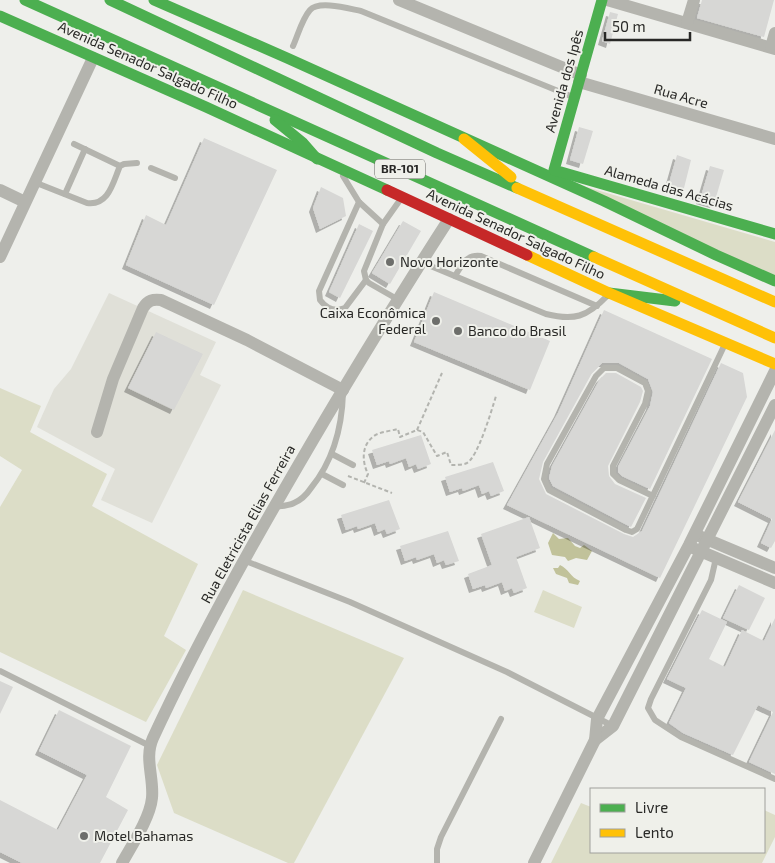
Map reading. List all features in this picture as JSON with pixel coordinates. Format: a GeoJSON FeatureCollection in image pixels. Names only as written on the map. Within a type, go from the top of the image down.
{"type":"FeatureCollection","features":[{"type":"Feature","properties":{"kind":"main road","name":"Avenida Senador Salgado Filho"},"geometry":{"type":"LineString","coordinates":[[25,0],[255,102],[775,338]]}},
{"type":"Feature","properties":{"kind":"main road","name":"BR-101"},"geometry":{"type":"LineString","coordinates":[[110,0],[437,153],[775,302]]}},
{"type":"Feature","properties":{"kind":"main road"},"geometry":{"type":"LineString","coordinates":[[154,0],[287,58],[604,201],[716,255],[775,280]]}},
{"type":"Feature","properties":{"kind":"main road","name":"Avenida dos Ipês"},"geometry":{"type":"LineString","coordinates":[[554,170],[602,0]]}},
{"type":"Feature","properties":{"kind":"main road","name":"Avenida Senador Salgado Filho"},"geometry":{"type":"LineString","coordinates":[[0,16],[206,107],[609,293],[775,364]]}},
{"type":"Feature","properties":{"kind":"main road"},"geometry":{"type":"LineString","coordinates":[[255,102],[303,143],[317,159]]}},
{"type":"Feature","properties":{"kind":"main road"},"geometry":{"type":"LineString","coordinates":[[464,139],[536,196]]}},
{"type":"Feature","properties":{"kind":"main road","name":"Alameda das Acácias"},"geometry":{"type":"LineString","coordinates":[[554,170],[775,234]]}},
{"type":"Feature","properties":{"kind":"main road"},"geometry":{"type":"LineString","coordinates":[[609,293],[697,303]]}},
{"type":"Feature","properties":{"kind":"street","name":"Rua Acre"},"geometry":{"type":"LineString","coordinates":[[399,0],[580,78],[775,139]]}},
{"type":"Feature","properties":{"kind":"street"},"geometry":{"type":"LineString","coordinates":[[607,0],[773,48],[775,33]]}},
{"type":"Feature","properties":{"kind":"street"},"geometry":{"type":"LineString","coordinates":[[687,23],[694,0]]}},
{"type":"Feature","properties":{"kind":"street"},"geometry":{"type":"LineString","coordinates":[[0,257],[93,58]]}},
{"type":"Feature","properties":{"kind":"street"},"geometry":{"type":"LineString","coordinates":[[0,190],[25,202]]}},
{"type":"Feature","properties":{"kind":"street","name":"Rua Eletricista Elias Ferreira"},"geometry":{"type":"LineString","coordinates":[[122,863],[151,806],[150,746],[191,658],[273,507],[397,299],[449,219]]}},
{"type":"Feature","properties":{"kind":"street"},"geometry":{"type":"LineString","coordinates":[[97,432],[113,379],[142,308],[146,302],[154,299],[161,300],[247,340],[343,390]]}},
{"type":"Feature","properties":{"kind":"street"},"geometry":{"type":"LineString","coordinates":[[534,863],[595,740],[598,719],[691,540],[775,371]]}},
{"type":"Feature","properties":{"kind":"street"},"geometry":{"type":"LineString","coordinates":[[595,740],[613,726],[775,405]]}},
{"type":"Feature","properties":{"kind":"street"},"geometry":{"type":"LineString","coordinates":[[691,540],[707,539],[775,568]]}},
{"type":"Feature","properties":{"kind":"street"},"geometry":{"type":"LineString","coordinates":[[691,540],[701,551],[775,583]]}},
{"type":"Feature","properties":{"kind":"lane"},"geometry":{"type":"LineString","coordinates":[[293,46],[310,10],[319,6],[345,8],[361,11],[574,97]]}},
{"type":"Feature","properties":{"kind":"lane"},"geometry":{"type":"LineString","coordinates":[[74,144],[120,166]]}},
{"type":"Feature","properties":{"kind":"lane"},"geometry":{"type":"LineString","coordinates":[[65,194],[85,149]]}},
{"type":"Feature","properties":{"kind":"lane"},"geometry":{"type":"LineString","coordinates":[[34,182],[87,203],[100,202],[106,198],[120,166],[137,163]]}},
{"type":"Feature","properties":{"kind":"lane"},"geometry":{"type":"LineString","coordinates":[[152,168],[175,178]]}},
{"type":"Feature","properties":{"kind":"lane"},"geometry":{"type":"LineString","coordinates":[[339,170],[359,202],[383,224]]}},
{"type":"Feature","properties":{"kind":"lane"},"geometry":{"type":"LineString","coordinates":[[397,299],[369,283],[366,280],[364,271],[383,224],[401,198]]}},
{"type":"Feature","properties":{"kind":"lane"},"geometry":{"type":"LineString","coordinates":[[359,202],[319,291],[320,300],[333,310],[341,310],[345,308],[366,280]]}},
{"type":"Feature","properties":{"kind":"lane"},"geometry":{"type":"LineString","coordinates":[[455,276],[463,262],[468,258],[474,255],[481,256],[597,306]]}},
{"type":"Feature","properties":{"kind":"lane"},"geometry":{"type":"LineString","coordinates":[[421,262],[546,314],[561,318],[575,317],[588,313],[609,293]]}},
{"type":"Feature","properties":{"kind":"lane"},"geometry":{"type":"LineString","coordinates":[[653,496],[619,480],[613,474],[614,466],[645,404],[648,391],[645,383],[617,368],[604,368],[596,376],[547,464],[544,478],[549,490],[632,532],[638,529],[725,343]]}},
{"type":"Feature","properties":{"kind":"lane"},"geometry":{"type":"LineString","coordinates":[[273,507],[293,504],[305,496],[322,474],[332,454],[339,432],[343,390]]}},
{"type":"Feature","properties":{"kind":"lane"},"geometry":{"type":"LineString","coordinates":[[332,454],[353,465]]}},
{"type":"Feature","properties":{"kind":"lane"},"geometry":{"type":"LineString","coordinates":[[322,474],[343,485]]}},
{"type":"Feature","properties":{"kind":"lane"},"geometry":{"type":"LineString","coordinates":[[716,558],[712,580],[648,708],[655,720],[681,737],[775,779]]}},
{"type":"Feature","properties":{"kind":"lane"},"geometry":{"type":"LineString","coordinates":[[243,560],[350,602],[507,672],[613,726]]}},
{"type":"Feature","properties":{"kind":"lane"},"geometry":{"type":"LineString","coordinates":[[0,671],[150,746]]}},
{"type":"Feature","properties":{"kind":"lane"},"geometry":{"type":"LineString","coordinates":[[437,863],[437,850],[441,837],[501,718]]}},
{"type":"Feature","properties":{"kind":"path"},"geometry":{"type":"LineString","coordinates":[[417,430],[442,373]]}},
{"type":"Feature","properties":{"kind":"path"},"geometry":{"type":"LineString","coordinates":[[364,483],[368,474],[363,465],[366,445],[374,436],[398,429],[400,437],[417,430],[423,432],[437,456],[446,452],[451,465],[467,463],[473,457],[487,425],[496,396]]}},
{"type":"Feature","properties":{"kind":"path"},"geometry":{"type":"LineString","coordinates":[[348,476],[392,493]]}},
{"type":"Feature","properties":{"kind":"shaded area"},"geometry":{"type":"Polygon","coordinates":[[[552,177],[775,242],[775,278],[552,177]]]}},
{"type":"Feature","properties":{"kind":"shaded area"},"geometry":{"type":"Polygon","coordinates":[[[109,293],[216,342],[200,375],[221,385],[152,523],[101,500],[115,469],[37,427],[54,389],[71,369],[109,293]]]}},
{"type":"Feature","properties":{"kind":"shaded area"},"geometry":{"type":"Polygon","coordinates":[[[0,388],[41,406],[30,432],[107,474],[92,506],[198,564],[164,636],[186,650],[146,722],[0,652],[0,507],[22,470],[0,456],[0,388]]]}},
{"type":"Feature","properties":{"kind":"shaded area"},"geometry":{"type":"Polygon","coordinates":[[[553,533],[559,539],[568,538],[575,546],[580,548],[584,545],[592,551],[587,560],[576,558],[568,561],[565,557],[552,555],[548,543],[553,533]]]}},
{"type":"Feature","properties":{"kind":"shaded area"},"geometry":{"type":"Polygon","coordinates":[[[560,565],[580,581],[578,585],[569,583],[567,578],[556,574],[553,568],[558,568],[560,565]]]}},
{"type":"Feature","properties":{"kind":"shaded area"},"geometry":{"type":"Polygon","coordinates":[[[243,590],[404,658],[294,863],[288,863],[174,813],[157,765],[243,590]]]}},
{"type":"Feature","properties":{"kind":"shaded area"},"geometry":{"type":"Polygon","coordinates":[[[543,590],[582,607],[574,628],[534,612],[543,590]]]}},
{"type":"Feature","properties":{"kind":"shaded area"},"geometry":{"type":"Polygon","coordinates":[[[581,803],[590,807],[590,853],[765,853],[765,810],[775,815],[775,837],[762,863],[551,863],[581,803]]]}},
{"type":"Feature","properties":{"kind":"building"},"geometry":{"type":"Polygon","coordinates":[[[702,0],[774,0],[764,37],[697,18],[702,0]]]}},
{"type":"Feature","properties":{"kind":"building"},"geometry":{"type":"Polygon","coordinates":[[[610,12],[618,14],[610,44],[602,41],[610,12]]]}},
{"type":"Feature","properties":{"kind":"building"},"geometry":{"type":"Polygon","coordinates":[[[579,127],[593,131],[583,164],[570,160],[579,127]]]}},
{"type":"Feature","properties":{"kind":"building"},"geometry":{"type":"Polygon","coordinates":[[[204,138],[277,170],[214,305],[126,265],[146,215],[166,225],[204,138]]]}},
{"type":"Feature","properties":{"kind":"building"},"geometry":{"type":"Polygon","coordinates":[[[677,155],[691,160],[683,192],[668,187],[677,155]]]}},
{"type":"Feature","properties":{"kind":"building"},"geometry":{"type":"Polygon","coordinates":[[[710,166],[724,170],[714,204],[700,200],[710,166]]]}},
{"type":"Feature","properties":{"kind":"building"},"geometry":{"type":"Polygon","coordinates":[[[321,187],[343,198],[346,216],[320,229],[313,208],[321,187]]]}},
{"type":"Feature","properties":{"kind":"building","name":"Novo Horizonte"},"geometry":{"type":"Polygon","coordinates":[[[403,221],[421,231],[390,284],[372,273],[403,221]]]}},
{"type":"Feature","properties":{"kind":"building"},"geometry":{"type":"Polygon","coordinates":[[[359,224],[373,231],[340,298],[329,292],[359,224]]]}},
{"type":"Feature","properties":{"kind":"building"},"geometry":{"type":"Polygon","coordinates":[[[434,292],[550,341],[530,390],[414,342],[434,292]]]}},
{"type":"Feature","properties":{"kind":"building"},"geometry":{"type":"Polygon","coordinates":[[[604,310],[712,359],[650,489],[622,476],[618,472],[618,467],[650,406],[653,392],[648,379],[619,363],[602,363],[592,373],[543,462],[539,479],[546,494],[624,534],[633,537],[642,531],[721,363],[743,373],[747,397],[660,578],[507,505],[558,413],[604,310]]]}},
{"type":"Feature","properties":{"kind":"building"},"geometry":{"type":"Polygon","coordinates":[[[156,332],[203,354],[174,410],[128,388],[156,332]]]}},
{"type":"Feature","properties":{"kind":"building"},"geometry":{"type":"Polygon","coordinates":[[[606,373],[616,373],[641,387],[643,391],[640,402],[608,466],[609,476],[615,484],[646,498],[631,527],[553,486],[549,478],[552,466],[600,379],[606,373]]]}},
{"type":"Feature","properties":{"kind":"building"},"geometry":{"type":"Polygon","coordinates":[[[775,430],[775,541],[771,548],[761,543],[772,519],[738,502],[775,430]]]}},
{"type":"Feature","properties":{"kind":"building"},"geometry":{"type":"Polygon","coordinates":[[[421,435],[431,464],[418,469],[416,464],[409,467],[406,458],[390,464],[389,461],[377,465],[372,450],[421,435]]]}},
{"type":"Feature","properties":{"kind":"building"},"geometry":{"type":"Polygon","coordinates":[[[493,462],[504,491],[491,496],[489,491],[482,494],[479,485],[463,491],[462,488],[450,492],[445,477],[493,462]]]}},
{"type":"Feature","properties":{"kind":"building"},"geometry":{"type":"Polygon","coordinates":[[[389,500],[400,529],[387,534],[385,529],[378,532],[375,523],[358,529],[357,526],[346,530],[341,515],[389,500]]]}},
{"type":"Feature","properties":{"kind":"building"},"geometry":{"type":"Polygon","coordinates":[[[529,517],[540,548],[516,557],[527,588],[514,593],[512,588],[505,591],[502,582],[486,588],[485,585],[473,589],[468,574],[492,565],[481,534],[529,517]]]}},
{"type":"Feature","properties":{"kind":"building"},"geometry":{"type":"Polygon","coordinates":[[[448,531],[459,561],[446,565],[444,560],[437,563],[434,554],[417,560],[416,557],[405,561],[400,546],[448,531]]]}},
{"type":"Feature","properties":{"kind":"building"},"geometry":{"type":"Polygon","coordinates":[[[739,585],[765,598],[749,630],[723,618],[739,585]]]}},
{"type":"Feature","properties":{"kind":"building"},"geometry":{"type":"Polygon","coordinates":[[[702,610],[727,622],[709,659],[725,667],[742,630],[764,641],[775,618],[775,774],[749,762],[773,712],[758,705],[733,755],[683,733],[669,723],[686,688],[667,679],[702,610]]]}},
{"type":"Feature","properties":{"kind":"building"},"geometry":{"type":"Polygon","coordinates":[[[0,681],[13,687],[0,714],[0,681]]]}},
{"type":"Feature","properties":{"kind":"building"},"geometry":{"type":"Polygon","coordinates":[[[59,710],[131,746],[106,797],[128,810],[100,863],[22,863],[0,852],[0,800],[58,830],[87,775],[39,751],[59,710]]]}},
{"type":"Feature","properties":{"kind":"traffic: fast"},"geometry":{"type":"LineString","coordinates":[[25,0],[594,257]]}},
{"type":"Feature","properties":{"kind":"traffic: fast"},"geometry":{"type":"LineString","coordinates":[[110,0],[437,153],[517,188]]}},
{"type":"Feature","properties":{"kind":"traffic: fast"},"geometry":{"type":"LineString","coordinates":[[154,0],[604,201],[775,281]]}},
{"type":"Feature","properties":{"kind":"traffic: fast"},"geometry":{"type":"LineString","coordinates":[[602,0],[554,170],[775,234]]}},
{"type":"Feature","properties":{"kind":"traffic: fast"},"geometry":{"type":"LineString","coordinates":[[0,16],[387,190]]}},
{"type":"Feature","properties":{"kind":"traffic: fast"},"geometry":{"type":"LineString","coordinates":[[275,120],[303,143],[317,159]]}},
{"type":"Feature","properties":{"kind":"traffic: fast"},"geometry":{"type":"LineString","coordinates":[[609,293],[675,301]]}},
{"type":"Feature","properties":{"kind":"traffic: slow"},"geometry":{"type":"LineString","coordinates":[[464,139],[511,177]]}},
{"type":"Feature","properties":{"kind":"traffic: slow"},"geometry":{"type":"LineString","coordinates":[[517,188],[775,302]]}},
{"type":"Feature","properties":{"kind":"traffic: slow"},"geometry":{"type":"LineString","coordinates":[[527,255],[609,293],[775,364]]}},
{"type":"Feature","properties":{"kind":"traffic: slow"},"geometry":{"type":"LineString","coordinates":[[594,257],[775,338]]}},
{"type":"Feature","properties":{"kind":"traffic: jam"},"geometry":{"type":"LineString","coordinates":[[387,190],[527,255]]}},
{"type":"Feature","properties":{"kind":"place","name":"Novo Horizonte"},"geometry":{"type":"Point","coordinates":[390,262]}},
{"type":"Feature","properties":{"kind":"place","name":"Caixa Econômica Federal"},"geometry":{"type":"Point","coordinates":[436,321]}},
{"type":"Feature","properties":{"kind":"place","name":"Banco do Brasil"},"geometry":{"type":"Point","coordinates":[458,331]}},
{"type":"Feature","properties":{"kind":"place","name":"Motel Bahamas"},"geometry":{"type":"Point","coordinates":[84,836]}}]}
